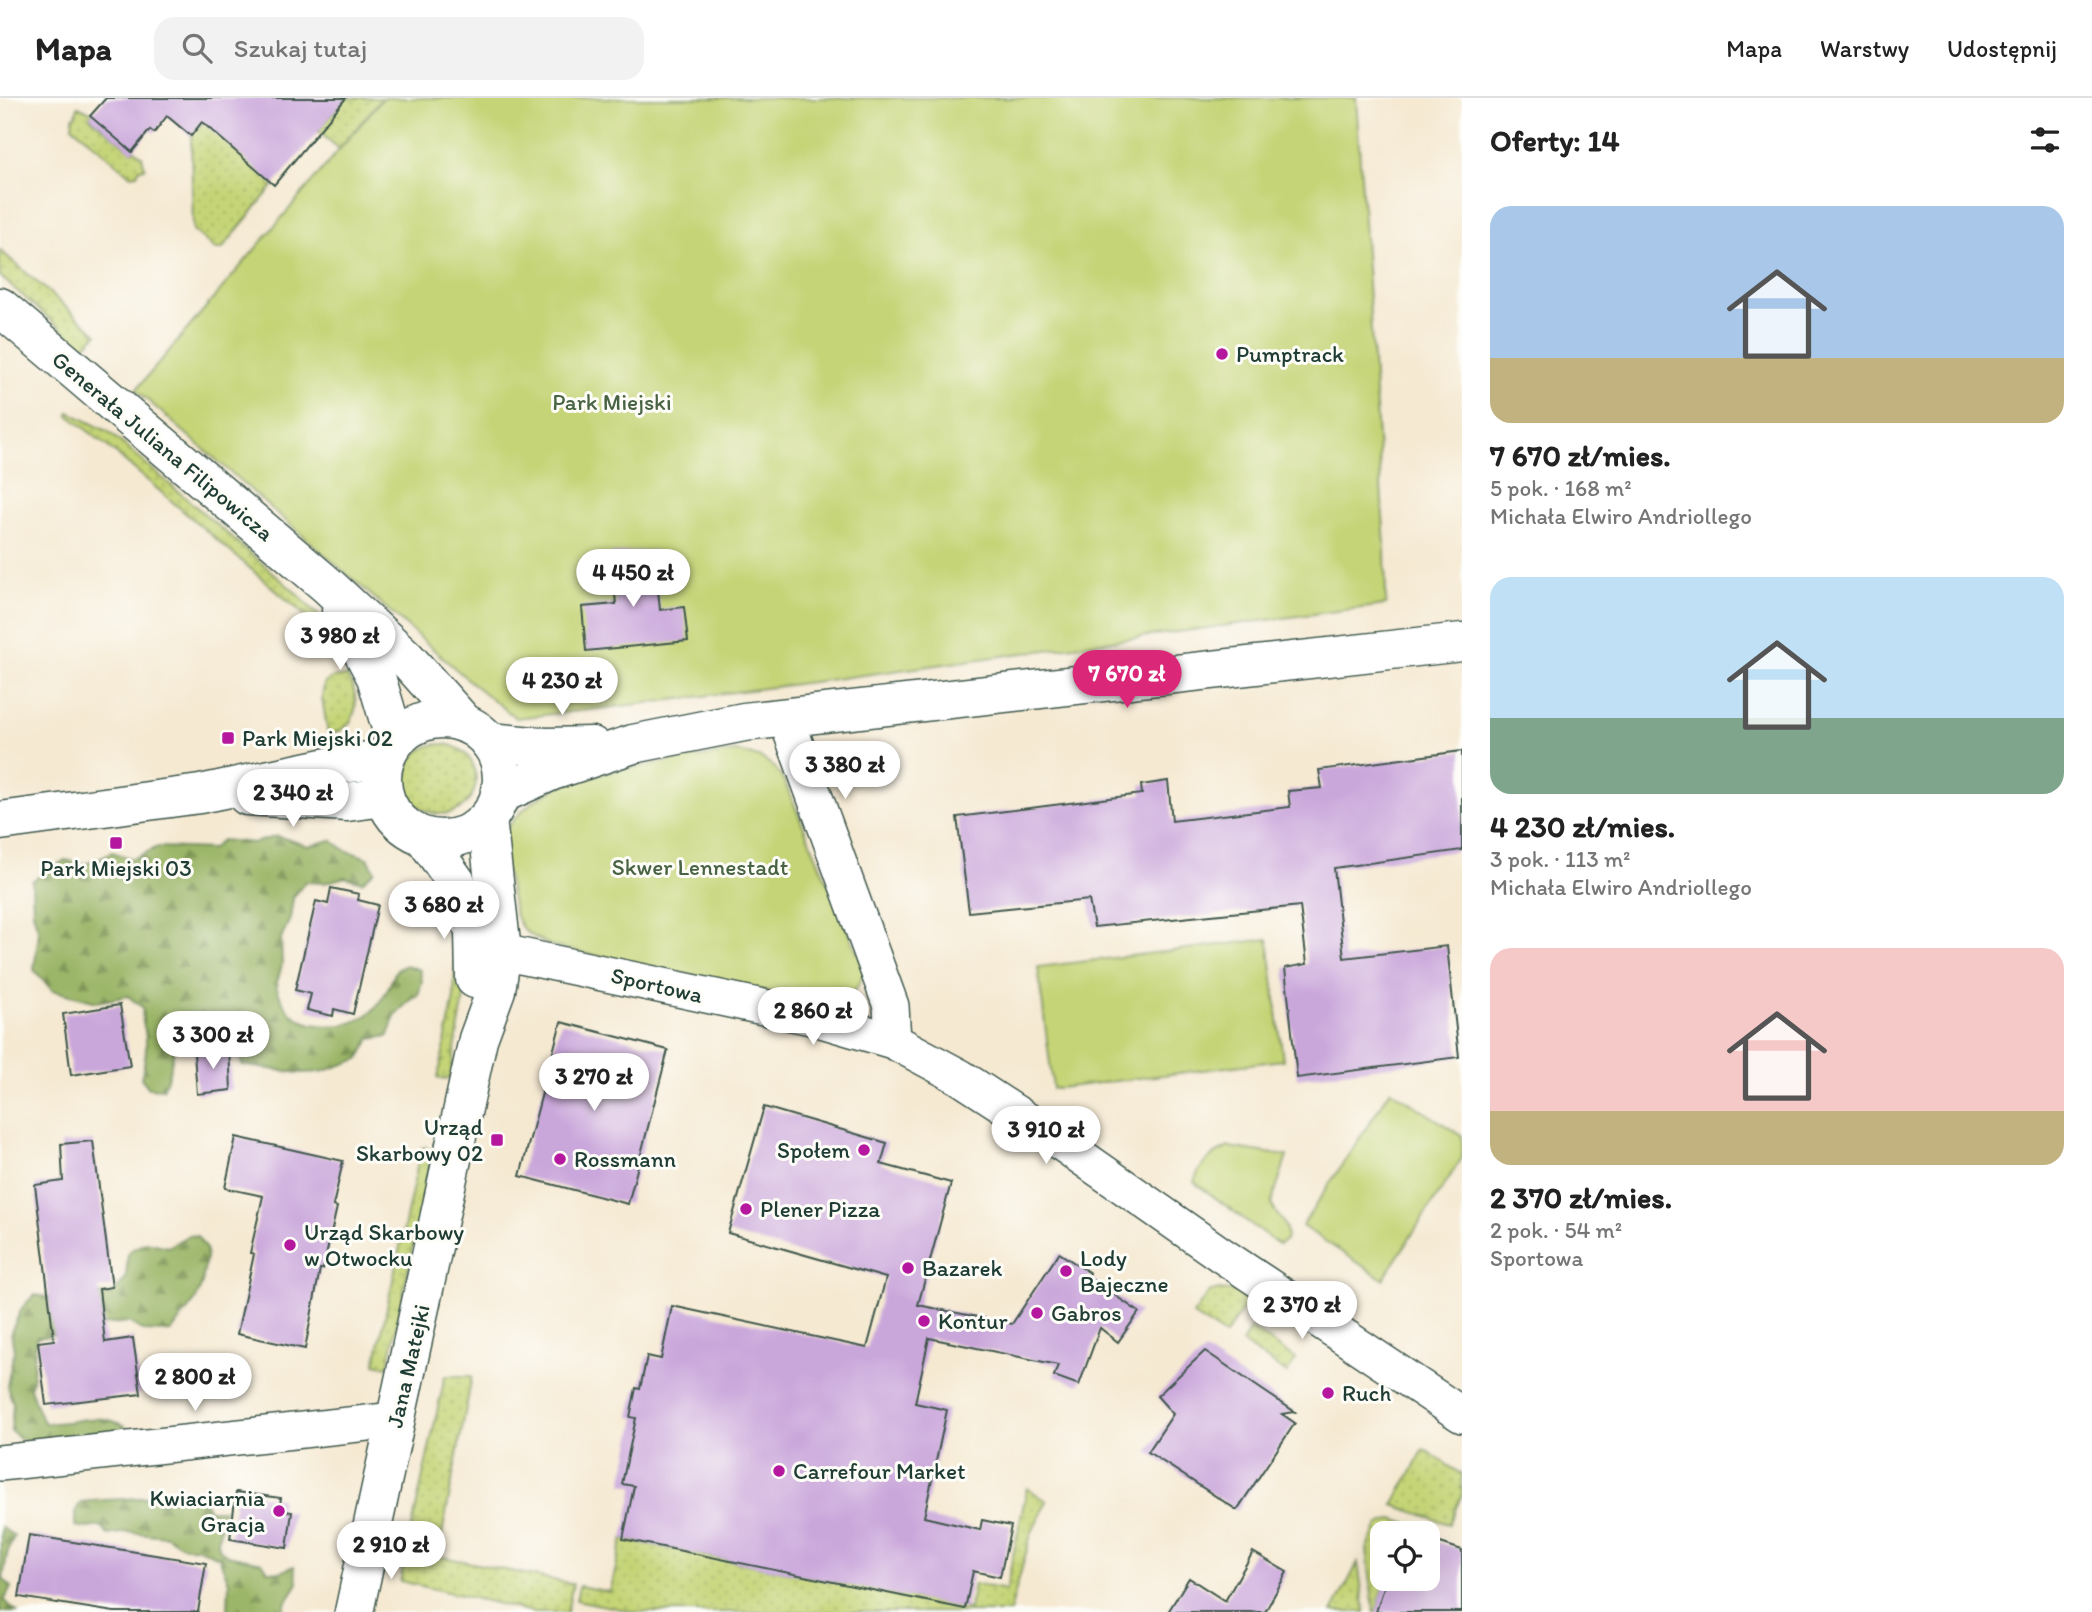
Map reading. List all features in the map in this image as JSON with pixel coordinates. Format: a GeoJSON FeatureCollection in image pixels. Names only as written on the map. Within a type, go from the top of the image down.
{"type":"FeatureCollection","features":[{"type":"Feature","properties":{"kind":"main road","name":"Generała Juliana Filipowicza"},"geometry":{"type":"LineString","coordinates":[[0,307],[327,585],[405,657],[477,732]]}},
{"type":"Feature","properties":{"kind":"main road"},"geometry":{"type":"LineString","coordinates":[[327,585],[376,677],[390,750]]}},
{"type":"Feature","properties":{"kind":"main road"},"geometry":{"type":"LineString","coordinates":[[633,744],[546,747],[477,732],[440,719],[415,725],[390,750],[381,777],[384,797],[393,814],[407,828],[424,837],[446,839],[468,833],[494,806],[552,771],[633,744],[744,722],[1462,642]]}},
{"type":"Feature","properties":{"kind":"main road"},"geometry":{"type":"LineString","coordinates":[[477,732],[498,757],[502,775],[494,806]]}},
{"type":"Feature","properties":{"kind":"main road"},"geometry":{"type":"LineString","coordinates":[[0,821],[200,794],[342,764],[390,750]]}},
{"type":"Feature","properties":{"kind":"main road"},"geometry":{"type":"LineString","coordinates":[[200,794],[347,802],[384,797]]}},
{"type":"Feature","properties":{"kind":"main road","name":"Jana Matejki"},"geometry":{"type":"LineString","coordinates":[[354,1612],[478,1039],[496,990],[502,951],[494,806]]}},
{"type":"Feature","properties":{"kind":"main road","name":"Jana Matejki"},"geometry":{"type":"LineString","coordinates":[[424,837],[456,882],[474,931],[478,1039]]}},
{"type":"Feature","properties":{"kind":"street"},"geometry":{"type":"LineString","coordinates":[[786,718],[891,1006],[893,1041]]}},
{"type":"Feature","properties":{"kind":"street","name":"Sportowa"},"geometry":{"type":"LineString","coordinates":[[502,951],[811,1017],[893,1041],[960,1077],[1057,1140],[1220,1254],[1462,1415]]}},
{"type":"Feature","properties":{"kind":"street"},"geometry":{"type":"LineString","coordinates":[[0,1463],[396,1420]]}},
{"type":"Feature","properties":{"kind":"green space"},"geometry":{"type":"Polygon","coordinates":[[[346,98],[382,98],[339,149],[318,131],[346,98]]]}},
{"type":"Feature","properties":{"kind":"green space","name":"Park Miejski"},"geometry":{"type":"Polygon","coordinates":[[[383,98],[1356,98],[1385,547],[1386,605],[734,692],[516,718],[473,684],[136,390],[383,98]]]}},
{"type":"Feature","properties":{"kind":"green space"},"geometry":{"type":"Polygon","coordinates":[[[78,106],[93,113],[90,117],[142,156],[145,168],[130,175],[72,126],[78,106]]]}},
{"type":"Feature","properties":{"kind":"green space"},"geometry":{"type":"Polygon","coordinates":[[[210,113],[274,185],[222,249],[215,249],[193,230],[191,136],[210,113]]]}},
{"type":"Feature","properties":{"kind":"green space"},"geometry":{"type":"Polygon","coordinates":[[[0,250],[97,334],[83,348],[0,276],[0,250]]]}},
{"type":"Feature","properties":{"kind":"green space"},"geometry":{"type":"Polygon","coordinates":[[[69,412],[109,432],[294,591],[320,617],[342,647],[68,415],[69,412]]]}},
{"type":"Feature","properties":{"kind":"green space"},"geometry":{"type":"Polygon","coordinates":[[[347,676],[355,694],[354,712],[346,726],[328,734],[322,698],[324,684],[331,678],[347,676]]]}},
{"type":"Feature","properties":{"kind":"green space"},"geometry":{"type":"Polygon","coordinates":[[[441,744],[466,754],[476,779],[466,804],[441,814],[416,804],[406,779],[416,754],[441,744]]]}},
{"type":"Feature","properties":{"kind":"green space","name":"Skwer Lennestadt"},"geometry":{"type":"Polygon","coordinates":[[[734,752],[750,754],[764,760],[785,783],[864,968],[861,981],[850,995],[832,1005],[555,947],[525,931],[516,917],[502,858],[501,842],[509,826],[529,805],[552,790],[594,776],[734,752]]]}},
{"type":"Feature","properties":{"kind":"green space"},"geometry":{"type":"Polygon","coordinates":[[[277,836],[308,846],[331,840],[345,850],[368,858],[375,871],[362,882],[345,877],[324,883],[305,882],[293,898],[290,919],[281,938],[282,965],[276,986],[289,1011],[297,1018],[318,1025],[352,1022],[375,1008],[396,970],[406,965],[420,970],[422,982],[418,995],[398,1012],[392,1022],[389,1036],[370,1039],[359,1059],[321,1072],[299,1073],[242,1065],[232,1030],[211,1021],[195,1027],[179,1039],[163,1089],[149,1088],[141,1078],[146,1049],[143,1008],[128,996],[97,1002],[52,990],[34,970],[39,933],[33,912],[32,881],[65,860],[86,864],[112,852],[133,859],[158,847],[212,849],[222,840],[254,843],[277,836]]]}},
{"type":"Feature","properties":{"kind":"green space"},"geometry":{"type":"Polygon","coordinates":[[[1268,939],[1283,1060],[1053,1089],[1038,967],[1268,939]]]}},
{"type":"Feature","properties":{"kind":"green space"},"geometry":{"type":"Polygon","coordinates":[[[456,940],[466,985],[450,1078],[447,1079],[438,1078],[454,998],[456,940]]]}},
{"type":"Feature","properties":{"kind":"green space"},"geometry":{"type":"Polygon","coordinates":[[[1391,1090],[1462,1136],[1462,1158],[1383,1279],[1302,1226],[1391,1090]]]}},
{"type":"Feature","properties":{"kind":"green space"},"geometry":{"type":"Polygon","coordinates":[[[426,1147],[432,1154],[388,1367],[375,1364],[421,1148],[426,1147]]]}},
{"type":"Feature","properties":{"kind":"green space"},"geometry":{"type":"Polygon","coordinates":[[[1229,1147],[1287,1156],[1271,1204],[1287,1235],[1286,1240],[1279,1244],[1194,1182],[1207,1160],[1229,1147]]]}},
{"type":"Feature","properties":{"kind":"green space"},"geometry":{"type":"Polygon","coordinates":[[[189,1235],[197,1236],[207,1251],[202,1283],[196,1299],[171,1332],[144,1331],[128,1322],[69,1328],[46,1337],[37,1337],[30,1389],[45,1423],[104,1419],[125,1426],[121,1432],[101,1437],[37,1442],[24,1441],[11,1431],[13,1403],[7,1386],[14,1351],[11,1332],[22,1308],[34,1295],[61,1298],[112,1295],[126,1278],[128,1252],[146,1242],[168,1247],[189,1235]]]}},
{"type":"Feature","properties":{"kind":"green space"},"geometry":{"type":"Polygon","coordinates":[[[1220,1290],[1248,1293],[1252,1296],[1225,1335],[1193,1315],[1209,1292],[1220,1290]]]}},
{"type":"Feature","properties":{"kind":"green space"},"geometry":{"type":"Polygon","coordinates":[[[1251,1328],[1296,1359],[1287,1373],[1242,1343],[1251,1328]]]}},
{"type":"Feature","properties":{"kind":"green space"},"geometry":{"type":"Polygon","coordinates":[[[445,1376],[472,1376],[438,1556],[573,1584],[567,1612],[533,1612],[400,1581],[445,1376]]]}},
{"type":"Feature","properties":{"kind":"green space"},"geometry":{"type":"Polygon","coordinates":[[[1424,1449],[1462,1475],[1462,1494],[1449,1524],[1393,1505],[1424,1449]]]}},
{"type":"Feature","properties":{"kind":"green space"},"geometry":{"type":"Polygon","coordinates":[[[1027,1488],[1047,1501],[1031,1534],[1010,1612],[635,1612],[576,1600],[579,1586],[610,1592],[623,1539],[969,1609],[974,1584],[1006,1590],[1027,1488]]]}},
{"type":"Feature","properties":{"kind":"green space"},"geometry":{"type":"Polygon","coordinates":[[[148,1497],[158,1502],[180,1498],[203,1499],[209,1510],[224,1510],[218,1540],[219,1549],[227,1555],[262,1562],[268,1571],[281,1572],[294,1566],[298,1583],[285,1604],[284,1612],[228,1612],[229,1583],[219,1557],[199,1548],[182,1546],[167,1536],[127,1532],[108,1535],[101,1526],[75,1526],[75,1512],[81,1502],[148,1497]]]}},
{"type":"Feature","properties":{"kind":"green space"},"geometry":{"type":"Polygon","coordinates":[[[1,1527],[14,1536],[7,1554],[3,1579],[11,1587],[4,1601],[17,1612],[0,1612],[1,1527]]]}},
{"type":"Feature","properties":{"kind":"green space"},"geometry":{"type":"Polygon","coordinates":[[[1370,1543],[1370,1576],[1367,1549],[1370,1543]]]}},
{"type":"Feature","properties":{"kind":"green space"},"geometry":{"type":"Polygon","coordinates":[[[1358,1563],[1365,1612],[1332,1612],[1358,1563]]]}},
{"type":"Feature","properties":{"kind":"green space"},"geometry":{"type":"Polygon","coordinates":[[[1372,1591],[1383,1591],[1376,1612],[1372,1591]]]}},
{"type":"Feature","properties":{"kind":"building"},"geometry":{"type":"Polygon","coordinates":[[[106,98],[346,98],[274,185],[202,122],[191,136],[167,116],[154,133],[150,130],[132,152],[90,116],[106,98]]]}},
{"type":"Feature","properties":{"kind":"building"},"geometry":{"type":"Polygon","coordinates":[[[654,550],[660,610],[684,607],[688,641],[586,651],[582,607],[616,604],[611,554],[654,550]]]}},
{"type":"Feature","properties":{"kind":"building"},"geometry":{"type":"Polygon","coordinates":[[[1462,751],[1462,850],[1334,868],[1344,958],[1447,946],[1459,1057],[1297,1078],[1285,968],[1307,964],[1300,906],[1094,927],[1089,900],[969,912],[957,817],[1142,794],[1141,785],[1168,781],[1172,821],[1290,807],[1288,791],[1322,788],[1319,770],[1462,751]]]}},
{"type":"Feature","properties":{"kind":"building"},"geometry":{"type":"Polygon","coordinates":[[[331,888],[359,894],[358,900],[378,905],[353,1014],[334,1009],[333,1016],[307,1010],[311,994],[295,990],[316,901],[328,904],[331,888]]]}},
{"type":"Feature","properties":{"kind":"building"},"geometry":{"type":"Polygon","coordinates":[[[120,1005],[130,1066],[71,1075],[63,1014],[120,1005]]]}},
{"type":"Feature","properties":{"kind":"building"},"geometry":{"type":"Polygon","coordinates":[[[561,1022],[668,1050],[628,1204],[520,1176],[561,1022]]]}},
{"type":"Feature","properties":{"kind":"building"},"geometry":{"type":"Polygon","coordinates":[[[229,1049],[231,1090],[197,1094],[194,1053],[229,1049]]]}},
{"type":"Feature","properties":{"kind":"building"},"geometry":{"type":"Polygon","coordinates":[[[764,1107],[887,1143],[881,1164],[951,1183],[918,1305],[1012,1324],[1059,1253],[1090,1273],[1088,1277],[1139,1312],[1118,1342],[1100,1328],[1079,1385],[1054,1376],[1058,1365],[929,1338],[915,1403],[947,1410],[924,1517],[980,1530],[982,1520],[1011,1526],[1000,1577],[973,1571],[965,1609],[623,1539],[634,1486],[622,1484],[636,1418],[630,1417],[636,1388],[640,1389],[647,1356],[661,1359],[672,1306],[867,1348],[886,1278],[728,1233],[764,1107]]]}},
{"type":"Feature","properties":{"kind":"building","name":"Urząd Skarbowy w Otwocku"},"geometry":{"type":"Polygon","coordinates":[[[236,1137],[343,1161],[333,1206],[337,1207],[323,1269],[320,1269],[305,1349],[237,1334],[254,1254],[250,1253],[263,1196],[225,1188],[236,1137]]]}},
{"type":"Feature","properties":{"kind":"building"},"geometry":{"type":"Polygon","coordinates":[[[93,1141],[112,1287],[99,1289],[105,1342],[133,1338],[141,1394],[46,1405],[38,1342],[54,1340],[35,1185],[63,1181],[61,1144],[93,1141]]]}},
{"type":"Feature","properties":{"kind":"building"},"geometry":{"type":"Polygon","coordinates":[[[1205,1351],[1295,1412],[1282,1414],[1295,1423],[1237,1510],[1148,1452],[1173,1414],[1157,1396],[1205,1351]]]}},
{"type":"Feature","properties":{"kind":"building"},"geometry":{"type":"Polygon","coordinates":[[[236,1492],[281,1498],[279,1510],[292,1512],[287,1548],[230,1539],[236,1492]]]}},
{"type":"Feature","properties":{"kind":"building"},"geometry":{"type":"Polygon","coordinates":[[[29,1535],[206,1563],[198,1612],[114,1612],[19,1597],[29,1535]]]}},
{"type":"Feature","properties":{"kind":"building"},"geometry":{"type":"Polygon","coordinates":[[[1440,1543],[1462,1550],[1462,1612],[1376,1612],[1383,1591],[1440,1591],[1440,1543]]]}},
{"type":"Feature","properties":{"kind":"building"},"geometry":{"type":"Polygon","coordinates":[[[1253,1552],[1287,1572],[1265,1612],[1168,1612],[1189,1578],[1225,1601],[1253,1552]]]}},
{"type":"Feature","properties":{"kind":"place","name":"Pumptrack"},"geometry":{"type":"Point","coordinates":[1222,354]}},
{"type":"Feature","properties":{"kind":"place","name":"Park Miejski 02"},"geometry":{"type":"Point","coordinates":[228,738]}},
{"type":"Feature","properties":{"kind":"place","name":"Park Miejski 03"},"geometry":{"type":"Point","coordinates":[116,843]}},
{"type":"Feature","properties":{"kind":"place","name":"Urząd Skarbowy 02"},"geometry":{"type":"Point","coordinates":[497,1140]}},
{"type":"Feature","properties":{"kind":"place","name":"Społem"},"geometry":{"type":"Point","coordinates":[864,1150]}},
{"type":"Feature","properties":{"kind":"place","name":"Rossmann"},"geometry":{"type":"Point","coordinates":[560,1159]}},
{"type":"Feature","properties":{"kind":"place","name":"Plener Pizza"},"geometry":{"type":"Point","coordinates":[746,1209]}},
{"type":"Feature","properties":{"kind":"place","name":"Urząd Skarbowy w Otwocku"},"geometry":{"type":"Point","coordinates":[290,1245]}},
{"type":"Feature","properties":{"kind":"place","name":"Bazarek"},"geometry":{"type":"Point","coordinates":[908,1268]}},
{"type":"Feature","properties":{"kind":"place","name":"Lody Bajeczne"},"geometry":{"type":"Point","coordinates":[1066,1271]}},
{"type":"Feature","properties":{"kind":"place","name":"Gabros"},"geometry":{"type":"Point","coordinates":[1037,1313]}},
{"type":"Feature","properties":{"kind":"place","name":"Kontur"},"geometry":{"type":"Point","coordinates":[924,1321]}},
{"type":"Feature","properties":{"kind":"place","name":"Ruch"},"geometry":{"type":"Point","coordinates":[1328,1393]}},
{"type":"Feature","properties":{"kind":"place","name":"Carrefour Market"},"geometry":{"type":"Point","coordinates":[779,1471]}},
{"type":"Feature","properties":{"kind":"place","name":"Kwiaciarnia Gracja"},"geometry":{"type":"Point","coordinates":[279,1511]}}]}
